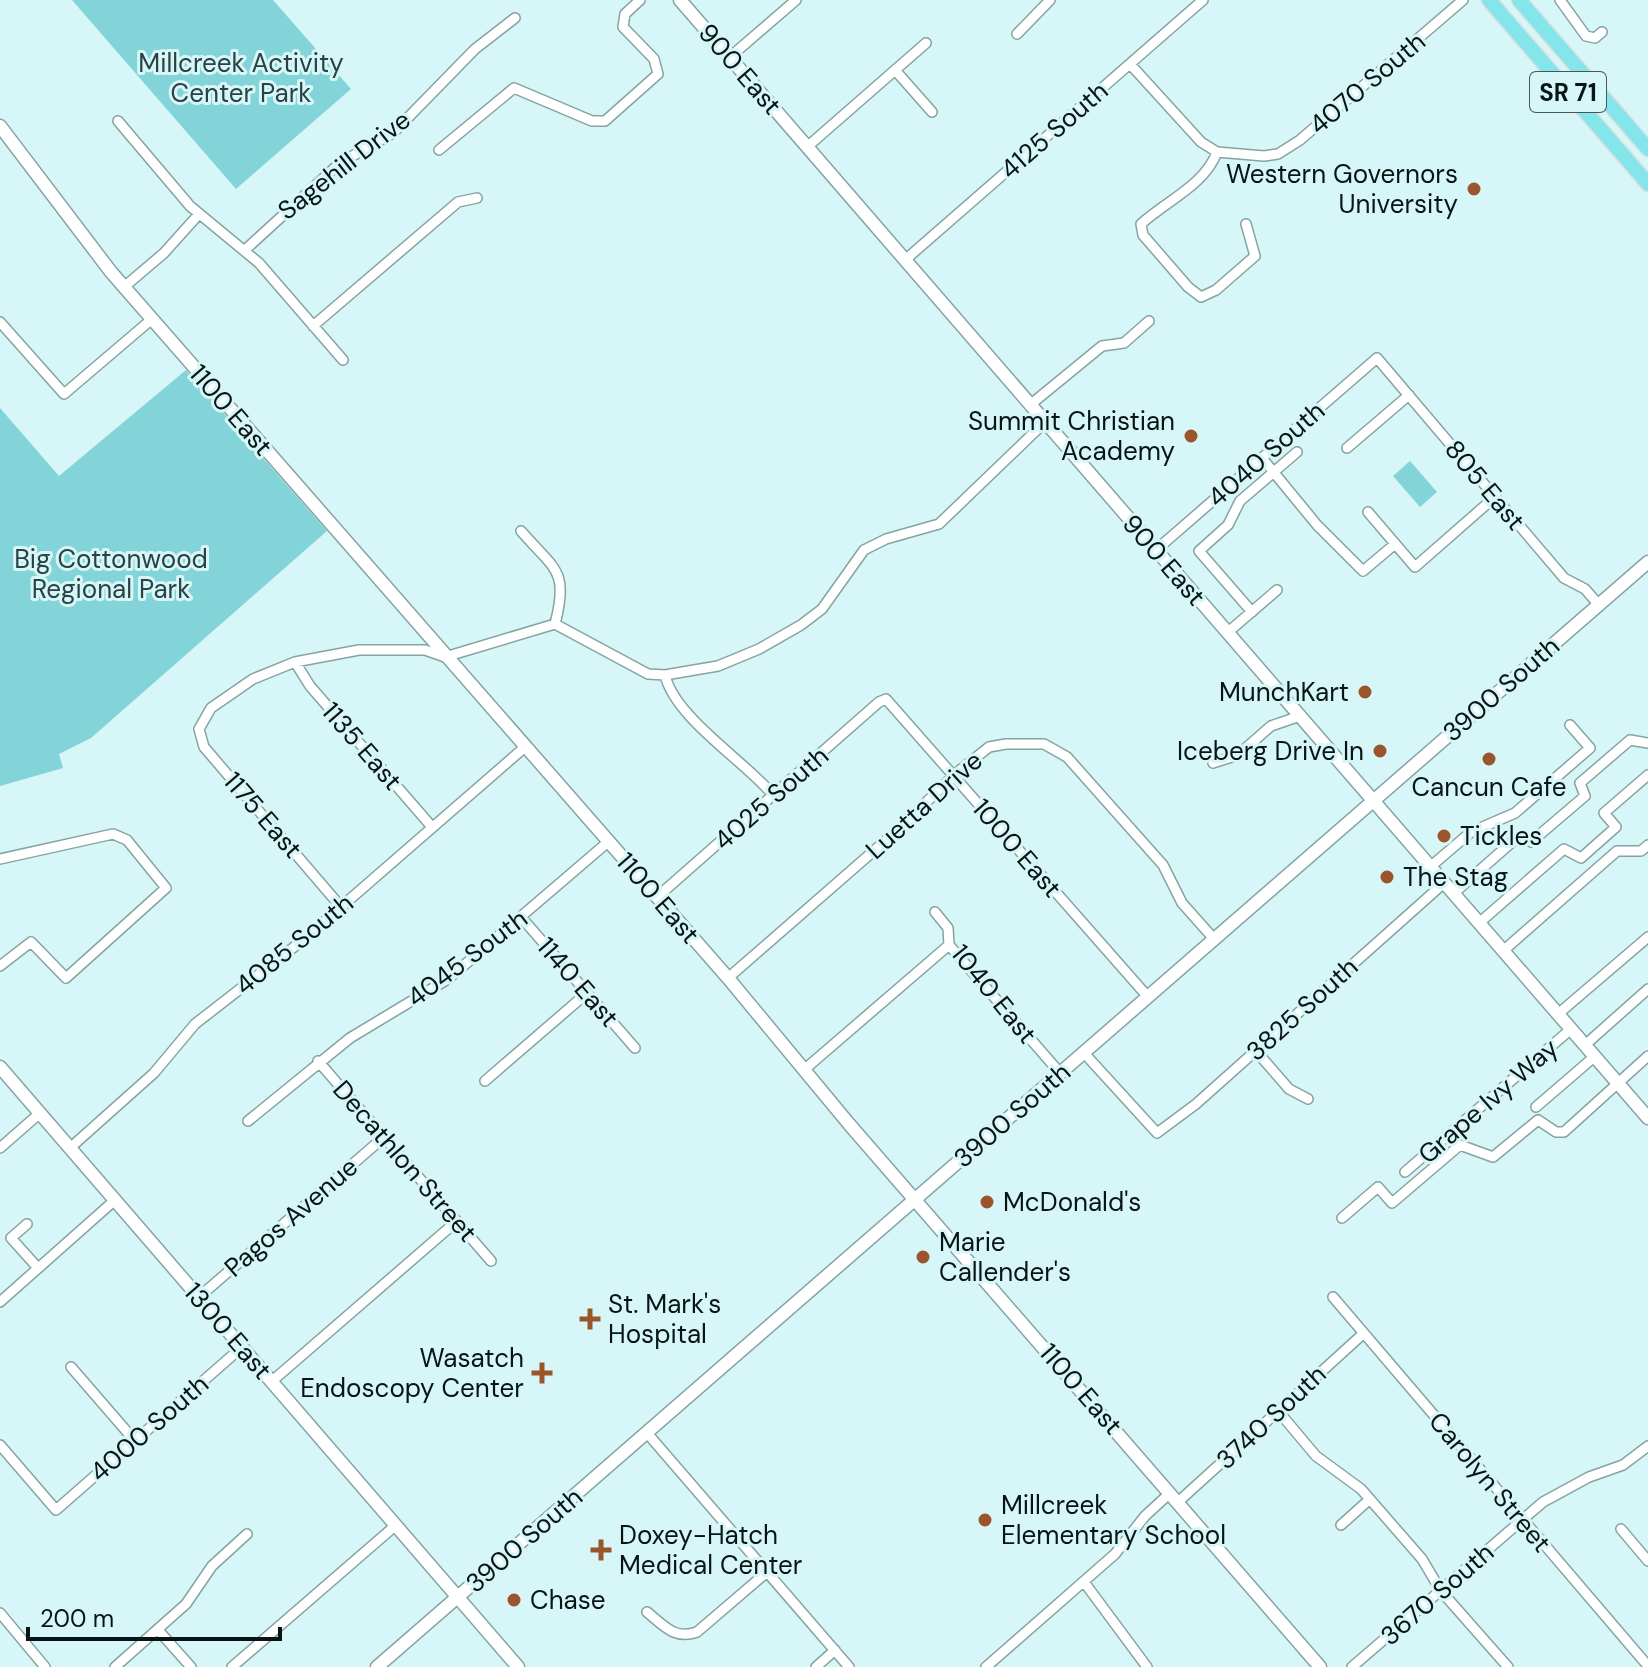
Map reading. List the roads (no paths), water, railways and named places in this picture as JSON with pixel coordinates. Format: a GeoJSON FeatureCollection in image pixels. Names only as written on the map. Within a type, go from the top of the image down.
{"type":"FeatureCollection","features":[{"type":"Feature","properties":{"kind":"main road","name":"900 East"},"geometry":{"type":"LineString","coordinates":[[680,0],[1648,1118]]}},
{"type":"Feature","properties":{"kind":"main road","name":"SR 71"},"geometry":{"type":"LineString","coordinates":[[1489,0],[1648,184]]}},
{"type":"Feature","properties":{"kind":"main road","name":"SR 71"},"geometry":{"type":"LineString","coordinates":[[1519,0],[1648,149]]}},
{"type":"Feature","properties":{"kind":"main road","name":"1100 East"},"geometry":{"type":"LineString","coordinates":[[0,126],[124,287],[728,978],[914,1200],[1320,1667]]}},
{"type":"Feature","properties":{"kind":"main road","name":"3900 South"},"geometry":{"type":"LineString","coordinates":[[377,1667],[1648,562]]}},
{"type":"Feature","properties":{"kind":"main road","name":"1300 East"},"geometry":{"type":"LineString","coordinates":[[0,1067],[518,1667]]}},
{"type":"Feature","properties":{"kind":"street"},"geometry":{"type":"LineString","coordinates":[[439,150],[514,88],[592,121],[605,121],[658,74],[654,59],[623,27],[625,14],[642,0]]}},
{"type":"Feature","properties":{"kind":"street"},"geometry":{"type":"LineString","coordinates":[[730,57],[796,0]]}},
{"type":"Feature","properties":{"kind":"street"},"geometry":{"type":"LineString","coordinates":[[1017,34],[1050,0]]}},
{"type":"Feature","properties":{"kind":"street","name":"4125 South"},"geometry":{"type":"LineString","coordinates":[[905,260],[1203,0]]}},
{"type":"Feature","properties":{"kind":"street","name":"4070 South"},"geometry":{"type":"LineString","coordinates":[[1217,152],[1264,156],[1289,149],[1463,0]]}},
{"type":"Feature","properties":{"kind":"street"},"geometry":{"type":"LineString","coordinates":[[1560,0],[1586,36],[1595,38],[1602,32]]}},
{"type":"Feature","properties":{"kind":"street","name":"Sagehill Drive"},"geometry":{"type":"LineString","coordinates":[[245,250],[340,163],[393,133],[475,49],[515,18]]}},
{"type":"Feature","properties":{"kind":"street"},"geometry":{"type":"LineString","coordinates":[[807,147],[926,43]]}},
{"type":"Feature","properties":{"kind":"street"},"geometry":{"type":"LineString","coordinates":[[1130,64],[1201,142],[1217,152],[1200,179],[1168,200],[1141,224],[1143,235],[1188,287],[1201,297],[1216,290],[1255,256],[1246,224]]}},
{"type":"Feature","properties":{"kind":"street"},"geometry":{"type":"LineString","coordinates":[[895,70],[932,112]]}},
{"type":"Feature","properties":{"kind":"street"},"geometry":{"type":"LineString","coordinates":[[118,121],[199,214],[245,250],[343,360]]}},
{"type":"Feature","properties":{"kind":"street"},"geometry":{"type":"LineString","coordinates":[[313,326],[458,202],[477,198]]}},
{"type":"Feature","properties":{"kind":"street"},"geometry":{"type":"LineString","coordinates":[[124,287],[164,253],[199,214]]}},
{"type":"Feature","properties":{"kind":"street"},"geometry":{"type":"LineString","coordinates":[[0,322],[64,394],[152,319]]}},
{"type":"Feature","properties":{"kind":"street"},"geometry":{"type":"LineString","coordinates":[[1030,405],[1102,346],[1124,343],[1149,321]]}},
{"type":"Feature","properties":{"kind":"street","name":"805 East"},"geometry":{"type":"LineString","coordinates":[[1377,358],[1564,578],[1585,589],[1599,605]]}},
{"type":"Feature","properties":{"kind":"street","name":"4040 South"},"geometry":{"type":"LineString","coordinates":[[1156,550],[1377,358]]}},
{"type":"Feature","properties":{"kind":"street"},"geometry":{"type":"LineString","coordinates":[[1347,448],[1409,395]]}},
{"type":"Feature","properties":{"kind":"street"},"geometry":{"type":"LineString","coordinates":[[295,662],[359,650],[425,650],[445,657],[463,654],[537,626],[555,624],[636,669],[665,675],[731,662],[801,625],[822,609],[864,550],[886,539],[939,524],[1045,422]]}},
{"type":"Feature","properties":{"kind":"street"},"geometry":{"type":"LineString","coordinates":[[1252,612],[1199,551],[1228,525],[1235,505],[1297,452]]}},
{"type":"Feature","properties":{"kind":"street"},"geometry":{"type":"LineString","coordinates":[[1262,458],[1317,525],[1363,571],[1395,544]]}},
{"type":"Feature","properties":{"kind":"street"},"geometry":{"type":"LineString","coordinates":[[1368,512],[1415,567],[1496,496]]}},
{"type":"Feature","properties":{"kind":"street"},"geometry":{"type":"LineString","coordinates":[[521,531],[560,578],[563,594],[555,624]]}},
{"type":"Feature","properties":{"kind":"street"},"geometry":{"type":"LineString","coordinates":[[1227,633],[1277,590]]}},
{"type":"Feature","properties":{"kind":"street","name":"1175 East"},"geometry":{"type":"LineString","coordinates":[[295,662],[253,679],[203,717],[199,729],[204,747],[341,907]]}},
{"type":"Feature","properties":{"kind":"street","name":"1135 East"},"geometry":{"type":"LineString","coordinates":[[295,662],[310,686],[432,827]]}},
{"type":"Feature","properties":{"kind":"street"},"geometry":{"type":"LineString","coordinates":[[665,675],[672,692],[719,746],[746,765],[774,796]]}},
{"type":"Feature","properties":{"kind":"street","name":"4025 South"},"geometry":{"type":"LineString","coordinates":[[656,898],[886,699]]}},
{"type":"Feature","properties":{"kind":"street","name":"1000 East"},"geometry":{"type":"LineString","coordinates":[[886,699],[1148,997]]}},
{"type":"Feature","properties":{"kind":"street"},"geometry":{"type":"LineString","coordinates":[[1213,763],[1238,755],[1271,726],[1300,716]]}},
{"type":"Feature","properties":{"kind":"street"},"geometry":{"type":"LineString","coordinates":[[1430,867],[1471,832],[1515,813],[1590,748],[1570,725]]}},
{"type":"Feature","properties":{"kind":"street"},"geometry":{"type":"LineString","coordinates":[[1454,893],[1520,835],[1531,842],[1585,796],[1580,783],[1630,740],[1648,743]]}},
{"type":"Feature","properties":{"kind":"street","name":"Luetta Drive"},"geometry":{"type":"LineString","coordinates":[[728,978],[989,747],[1027,743],[1054,748],[1076,765],[1157,857],[1182,903],[1214,939]]}},
{"type":"Feature","properties":{"kind":"street","name":"4085 South"},"geometry":{"type":"LineString","coordinates":[[70,1148],[148,1079],[195,1024],[341,907],[525,747]]}},
{"type":"Feature","properties":{"kind":"street"},"geometry":{"type":"LineString","coordinates":[[1479,923],[1564,849],[1581,858],[1616,827],[1604,813],[1648,775]]}},
{"type":"Feature","properties":{"kind":"street"},"geometry":{"type":"LineString","coordinates":[[0,859],[106,834],[127,840],[166,888],[66,978],[31,942],[0,966]]}},
{"type":"Feature","properties":{"kind":"street","name":"4045 South"},"geometry":{"type":"LineString","coordinates":[[248,1121],[318,1061],[365,1028],[429,992],[608,842]]}},
{"type":"Feature","properties":{"kind":"street"},"geometry":{"type":"LineString","coordinates":[[1503,951],[1617,851],[1641,851],[1648,845]]}},
{"type":"Feature","properties":{"kind":"street","name":"3825 South"},"geometry":{"type":"LineString","coordinates":[[1084,1053],[1157,1133],[1256,1051],[1444,883]]}},
{"type":"Feature","properties":{"kind":"street","name":"1040 East"},"geometry":{"type":"LineString","coordinates":[[935,912],[948,928],[949,945],[1060,1073]]}},
{"type":"Feature","properties":{"kind":"street","name":"1140 East"},"geometry":{"type":"LineString","coordinates":[[521,917],[635,1048]]}},
{"type":"Feature","properties":{"kind":"street"},"geometry":{"type":"LineString","coordinates":[[1558,1014],[1648,937]]}},
{"type":"Feature","properties":{"kind":"street"},"geometry":{"type":"LineString","coordinates":[[805,1069],[949,945]]}},
{"type":"Feature","properties":{"kind":"street"},"geometry":{"type":"LineString","coordinates":[[1585,1045],[1648,989]]}},
{"type":"Feature","properties":{"kind":"street"},"geometry":{"type":"LineString","coordinates":[[485,1081],[587,993]]}},
{"type":"Feature","properties":{"kind":"street","name":"Grape Ivy Way"},"geometry":{"type":"LineString","coordinates":[[1405,1172],[1571,1029]]}},
{"type":"Feature","properties":{"kind":"street"},"geometry":{"type":"LineString","coordinates":[[1256,1051],[1289,1089],[1308,1099]]}},
{"type":"Feature","properties":{"kind":"street"},"geometry":{"type":"LineString","coordinates":[[1342,1218],[1378,1187],[1392,1203],[1460,1145],[1493,1157],[1538,1120],[1556,1132],[1564,1132],[1648,1056]]}},
{"type":"Feature","properties":{"kind":"street"},"geometry":{"type":"LineString","coordinates":[[1536,1107],[1594,1057]]}},
{"type":"Feature","properties":{"kind":"street","name":"Decathlon Street"},"geometry":{"type":"LineString","coordinates":[[318,1061],[491,1261]]}},
{"type":"Feature","properties":{"kind":"street"},"geometry":{"type":"LineString","coordinates":[[0,1148],[40,1113]]}},
{"type":"Feature","properties":{"kind":"street","name":"Pagos Avenue"},"geometry":{"type":"LineString","coordinates":[[199,1297],[384,1137]]}},
{"type":"Feature","properties":{"kind":"street"},"geometry":{"type":"LineString","coordinates":[[0,1302],[115,1200]]}},
{"type":"Feature","properties":{"kind":"street"},"geometry":{"type":"LineString","coordinates":[[271,1382],[457,1221]]}},
{"type":"Feature","properties":{"kind":"street"},"geometry":{"type":"LineString","coordinates":[[27,1224],[11,1238],[38,1268]]}},
{"type":"Feature","properties":{"kind":"street","name":"Carolyn Street"},"geometry":{"type":"LineString","coordinates":[[1333,1297],[1648,1666]]}},
{"type":"Feature","properties":{"kind":"street","name":"3740 South"},"geometry":{"type":"LineString","coordinates":[[986,1667],[1115,1554],[1145,1516],[1174,1497],[1279,1412],[1364,1333]]}},
{"type":"Feature","properties":{"kind":"street","name":"4000 South"},"geometry":{"type":"LineString","coordinates":[[0,1445],[56,1510],[242,1347]]}},
{"type":"Feature","properties":{"kind":"street"},"geometry":{"type":"LineString","coordinates":[[71,1367],[135,1441]]}},
{"type":"Feature","properties":{"kind":"street"},"geometry":{"type":"LineString","coordinates":[[1279,1412],[1316,1456],[1370,1499],[1422,1559],[1441,1591],[1508,1667]]}},
{"type":"Feature","properties":{"kind":"street"},"geometry":{"type":"LineString","coordinates":[[647,1433],[849,1667]]}},
{"type":"Feature","properties":{"kind":"street","name":"3670 South"},"geometry":{"type":"LineString","coordinates":[[1352,1667],[1553,1495],[1623,1465],[1648,1446]]}},
{"type":"Feature","properties":{"kind":"street"},"geometry":{"type":"LineString","coordinates":[[1341,1525],[1370,1499]]}},
{"type":"Feature","properties":{"kind":"street"},"geometry":{"type":"LineString","coordinates":[[232,1667],[396,1525]]}},
{"type":"Feature","properties":{"kind":"street"},"geometry":{"type":"LineString","coordinates":[[1621,1529],[1648,1561]]}},
{"type":"Feature","properties":{"kind":"street"},"geometry":{"type":"LineString","coordinates":[[115,1667],[186,1604],[212,1566],[247,1534]]}},
{"type":"Feature","properties":{"kind":"street"},"geometry":{"type":"LineString","coordinates":[[647,1612],[675,1635],[684,1637],[697,1632],[767,1572]]}},
{"type":"Feature","properties":{"kind":"street"},"geometry":{"type":"LineString","coordinates":[[1084,1582],[1147,1667]]}},
{"type":"Feature","properties":{"kind":"street"},"geometry":{"type":"LineString","coordinates":[[1,1616],[45,1667]]}},
{"type":"Feature","properties":{"kind":"street"},"geometry":{"type":"LineString","coordinates":[[158,1630],[191,1667]]}},
{"type":"Feature","properties":{"kind":"street"},"geometry":{"type":"LineString","coordinates":[[816,1667],[835,1650]]}},
{"type":"Feature","properties":{"kind":"place","name":"Western Governors University"},"geometry":{"type":"Point","coordinates":[1474,189]}},
{"type":"Feature","properties":{"kind":"place","name":"Summit Christian Academy"},"geometry":{"type":"Point","coordinates":[1191,436]}},
{"type":"Feature","properties":{"kind":"place","name":"MunchKart"},"geometry":{"type":"Point","coordinates":[1365,692]}},
{"type":"Feature","properties":{"kind":"place","name":"Iceberg Drive In"},"geometry":{"type":"Point","coordinates":[1380,751]}},
{"type":"Feature","properties":{"kind":"place","name":"Cancun Cafe"},"geometry":{"type":"Point","coordinates":[1489,759]}},
{"type":"Feature","properties":{"kind":"place","name":"Tickles"},"geometry":{"type":"Point","coordinates":[1444,836]}},
{"type":"Feature","properties":{"kind":"place","name":"The Stag"},"geometry":{"type":"Point","coordinates":[1387,877]}},
{"type":"Feature","properties":{"kind":"place","name":"McDonald's"},"geometry":{"type":"Point","coordinates":[987,1202]}},
{"type":"Feature","properties":{"kind":"place","name":"Marie Callender's"},"geometry":{"type":"Point","coordinates":[923,1257]}},
{"type":"Feature","properties":{"kind":"place","name":"St. Mark's Hospital"},"geometry":{"type":"Point","coordinates":[590,1319]}},
{"type":"Feature","properties":{"kind":"place","name":"Wasatch Endoscopy Center"},"geometry":{"type":"Point","coordinates":[542,1373]}},
{"type":"Feature","properties":{"kind":"place","name":"Millcreek Elementary School"},"geometry":{"type":"Point","coordinates":[985,1520]}},
{"type":"Feature","properties":{"kind":"place","name":"Doxey-Hatch Medical Center"},"geometry":{"type":"Point","coordinates":[601,1550]}},
{"type":"Feature","properties":{"kind":"place","name":"Chase"},"geometry":{"type":"Point","coordinates":[514,1600]}},
{"type":"Feature","properties":{"kind":"park label","name":"Millcreek Activity Center Park"},"geometry":{"type":"Point","coordinates":[241,78]}},
{"type":"Feature","properties":{"kind":"park label","name":"Big Cottonwood Regional Park"},"geometry":{"type":"Point","coordinates":[111,574]}}]}
